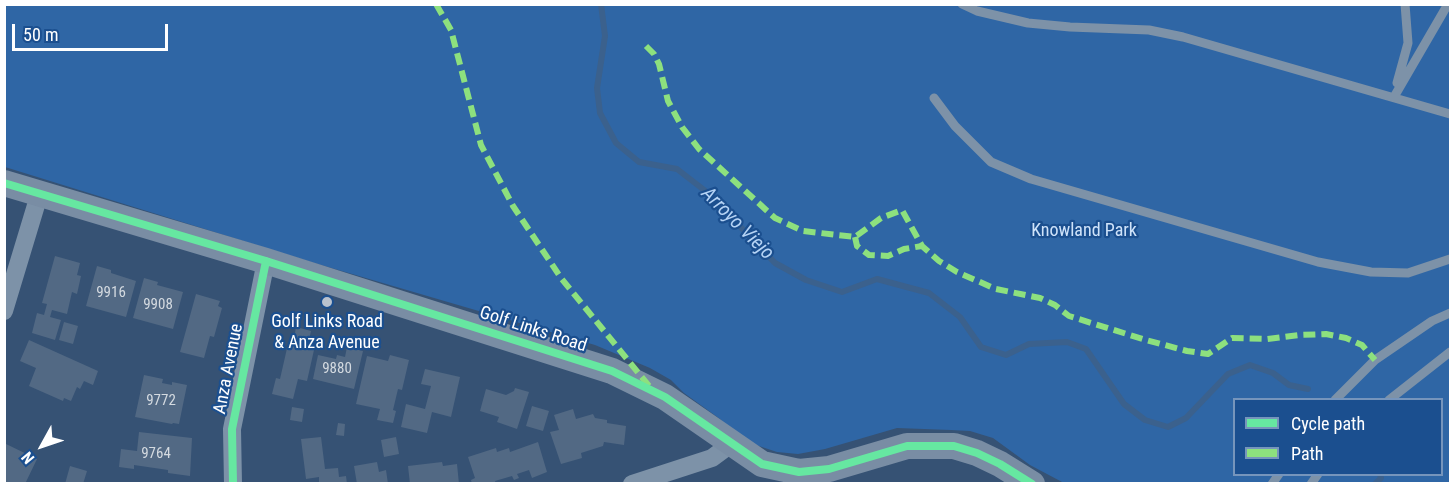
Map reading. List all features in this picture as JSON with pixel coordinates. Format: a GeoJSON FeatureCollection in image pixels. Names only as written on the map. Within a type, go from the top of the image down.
{"type":"FeatureCollection","features":[{"type":"Feature","properties":{"kind":"main road","name":"Golf Links Road"},"geometry":{"type":"LineString","coordinates":[[4,183],[266,261],[612,370],[664,397],[762,464],[799,472],[829,469],[907,446],[954,446],[977,453],[1032,483]]}},
{"type":"Feature","properties":{"kind":"street"},"geometry":{"type":"LineString","coordinates":[[4,311],[40,192]]}},
{"type":"Feature","properties":{"kind":"street","name":"Anza Avenue"},"geometry":{"type":"LineString","coordinates":[[233,483],[232,429],[266,261]]}},
{"type":"Feature","properties":{"kind":"street"},"geometry":{"type":"LineString","coordinates":[[632,483],[712,458],[731,444]]}},
{"type":"Feature","properties":{"kind":"lane"},"geometry":{"type":"LineString","coordinates":[[962,4],[977,11],[1028,23],[1149,30],[1183,37],[1450,114]]}},
{"type":"Feature","properties":{"kind":"lane"},"geometry":{"type":"LineString","coordinates":[[1394,97],[1408,43],[1406,4]]}},
{"type":"Feature","properties":{"kind":"lane"},"geometry":{"type":"LineString","coordinates":[[1394,97],[1448,4]]}},
{"type":"Feature","properties":{"kind":"lane"},"geometry":{"type":"LineString","coordinates":[[934,98],[955,126],[991,162],[1031,179],[1318,262],[1371,272],[1408,273],[1450,259]]}},
{"type":"Feature","properties":{"kind":"lane"},"geometry":{"type":"LineString","coordinates":[[1336,398],[1385,353],[1432,321],[1450,313]]}},
{"type":"Feature","properties":{"kind":"lane"},"geometry":{"type":"LineString","coordinates":[[1390,398],[1450,352]]}},
{"type":"Feature","properties":{"kind":"green space","name":"Knowland Park"},"geometry":{"type":"Polygon","coordinates":[[[4,5],[1450,5],[1450,483],[1064,483],[1030,465],[993,438],[970,431],[951,430],[897,428],[825,449],[798,454],[777,452],[750,443],[732,431],[671,380],[650,368],[595,345],[311,262],[5,167],[4,5]]]}},
{"type":"Feature","properties":{"kind":"building"},"geometry":{"type":"Polygon","coordinates":[[[55,256],[80,263],[77,275],[81,276],[77,294],[72,292],[67,314],[52,310],[50,317],[61,320],[55,340],[32,333],[37,313],[44,315],[47,304],[42,303],[55,256]]]}},
{"type":"Feature","properties":{"kind":"building"},"geometry":{"type":"Polygon","coordinates":[[[97,266],[136,281],[126,317],[86,306],[97,266]]]}},
{"type":"Feature","properties":{"kind":"building"},"geometry":{"type":"Polygon","coordinates":[[[144,278],[158,282],[157,285],[183,292],[173,329],[133,318],[144,278]]]}},
{"type":"Feature","properties":{"kind":"building"},"geometry":{"type":"Polygon","coordinates":[[[196,294],[220,301],[218,306],[222,308],[214,337],[210,336],[204,358],[180,352],[196,294]]]}},
{"type":"Feature","properties":{"kind":"building"},"geometry":{"type":"Polygon","coordinates":[[[64,322],[78,326],[73,344],[59,340],[64,322]]]}},
{"type":"Feature","properties":{"kind":"building"},"geometry":{"type":"Polygon","coordinates":[[[296,327],[311,331],[307,349],[314,350],[307,381],[298,379],[293,399],[272,394],[276,378],[280,379],[288,344],[293,345],[296,327]]]}},
{"type":"Feature","properties":{"kind":"building"},"geometry":{"type":"Polygon","coordinates":[[[29,340],[98,371],[93,385],[84,381],[80,389],[77,387],[71,401],[64,398],[63,401],[29,386],[36,368],[20,361],[29,340]]]}},
{"type":"Feature","properties":{"kind":"building"},"geometry":{"type":"Polygon","coordinates":[[[347,347],[363,351],[354,389],[313,379],[318,355],[336,359],[337,355],[345,357],[347,347]]]}},
{"type":"Feature","properties":{"kind":"building"},"geometry":{"type":"Polygon","coordinates":[[[390,355],[409,360],[402,390],[398,389],[393,410],[396,411],[393,423],[377,420],[380,409],[356,404],[367,356],[388,361],[390,355]]]}},
{"type":"Feature","properties":{"kind":"building"},"geometry":{"type":"Polygon","coordinates":[[[425,369],[460,377],[451,417],[432,412],[427,433],[401,427],[406,404],[425,409],[431,386],[421,384],[425,369]]]}},
{"type":"Feature","properties":{"kind":"building"},"geometry":{"type":"Polygon","coordinates":[[[144,375],[163,379],[162,383],[187,385],[179,424],[135,417],[144,375]]]}},
{"type":"Feature","properties":{"kind":"building"},"geometry":{"type":"Polygon","coordinates":[[[515,388],[529,392],[517,429],[497,422],[499,417],[480,411],[486,389],[506,395],[515,388]]]}},
{"type":"Feature","properties":{"kind":"building"},"geometry":{"type":"Polygon","coordinates":[[[532,406],[549,411],[543,431],[526,426],[532,406]]]}},
{"type":"Feature","properties":{"kind":"building"},"geometry":{"type":"Polygon","coordinates":[[[292,407],[304,409],[302,422],[290,420],[292,407]]]}},
{"type":"Feature","properties":{"kind":"building"},"geometry":{"type":"Polygon","coordinates":[[[573,409],[576,419],[593,414],[595,418],[607,420],[607,423],[626,426],[624,445],[604,442],[603,446],[581,453],[582,458],[561,464],[550,432],[559,430],[554,415],[573,409]]]}},
{"type":"Feature","properties":{"kind":"building"},"geometry":{"type":"Polygon","coordinates":[[[338,423],[345,424],[344,436],[336,435],[338,423]]]}},
{"type":"Feature","properties":{"kind":"building"},"geometry":{"type":"Polygon","coordinates":[[[139,432],[192,438],[190,476],[134,465],[134,469],[119,467],[121,449],[137,451],[139,432]]]}},
{"type":"Feature","properties":{"kind":"building"},"geometry":{"type":"Polygon","coordinates":[[[321,437],[325,469],[338,468],[339,477],[346,476],[347,484],[319,484],[319,477],[306,479],[301,439],[321,437]]]}},
{"type":"Feature","properties":{"kind":"building"},"geometry":{"type":"Polygon","coordinates":[[[396,437],[399,454],[384,457],[381,440],[396,437]]]}},
{"type":"Feature","properties":{"kind":"building"},"geometry":{"type":"Polygon","coordinates":[[[538,442],[547,472],[532,478],[529,470],[517,474],[519,478],[514,480],[512,476],[495,481],[496,484],[472,484],[471,480],[475,478],[468,457],[496,448],[497,452],[509,448],[510,452],[538,442]]]}},
{"type":"Feature","properties":{"kind":"building"},"geometry":{"type":"Polygon","coordinates":[[[4,443],[37,459],[25,484],[4,484],[4,443]]]}},
{"type":"Feature","properties":{"kind":"building"},"geometry":{"type":"Polygon","coordinates":[[[377,462],[379,472],[386,470],[388,484],[357,484],[354,466],[377,462]]]}},
{"type":"Feature","properties":{"kind":"building"},"geometry":{"type":"Polygon","coordinates":[[[442,462],[443,466],[457,464],[459,484],[410,484],[408,466],[442,462]]]}},
{"type":"Feature","properties":{"kind":"building"},"geometry":{"type":"Polygon","coordinates":[[[70,466],[87,471],[83,484],[65,484],[70,466]]]}},
{"type":"Feature","properties":{"kind":"waterway","name":"Arroyo Viejo"},"geometry":{"type":"LineString","coordinates":[[601,4],[605,36],[597,88],[600,113],[616,143],[639,162],[677,169],[708,193],[775,263],[806,280],[842,292],[877,279],[929,293],[960,317],[981,347],[1006,355],[1029,344],[1067,342],[1086,349],[1124,404],[1145,420],[1168,427],[1186,418],[1228,374],[1250,365],[1273,373],[1289,385],[1308,389]]}},
{"type":"Feature","properties":{"kind":"waterway","name":"Arroyo Viejo"},"geometry":{"type":"LineString","coordinates":[[1375,484],[1380,476]]}},
{"type":"Feature","properties":{"kind":"marked path"},"geometry":{"type":"LineString","coordinates":[[436,4],[451,30],[481,145],[513,206],[561,278],[649,386]]}},
{"type":"Feature","properties":{"kind":"marked path"},"geometry":{"type":"LineString","coordinates":[[646,46],[654,54],[659,64],[668,101],[682,127],[699,149],[775,218],[803,231],[855,237],[881,218],[902,210],[922,246],[939,261],[957,272],[996,289],[1040,298],[1055,305],[1069,316],[1146,340],[1208,354],[1232,338],[1267,339],[1326,334],[1346,338],[1362,345],[1375,360]]}},
{"type":"Feature","properties":{"kind":"marked path"},"geometry":{"type":"LineString","coordinates":[[855,237],[857,246],[869,255],[888,256],[904,249],[922,246]]}},
{"type":"Feature","properties":{"kind":"cycle path"},"geometry":{"type":"LineString","coordinates":[[4,183],[266,261],[612,371],[665,397],[762,464],[799,472],[829,469],[907,446],[954,446],[977,453],[1000,464],[1032,484]]}},
{"type":"Feature","properties":{"kind":"cycle path"},"geometry":{"type":"LineString","coordinates":[[233,484],[232,429],[266,261]]}},
{"type":"Feature","properties":{"kind":"place","name":"Golf Links Road & Anza Avenue"},"geometry":{"type":"Point","coordinates":[327,302]}}]}
